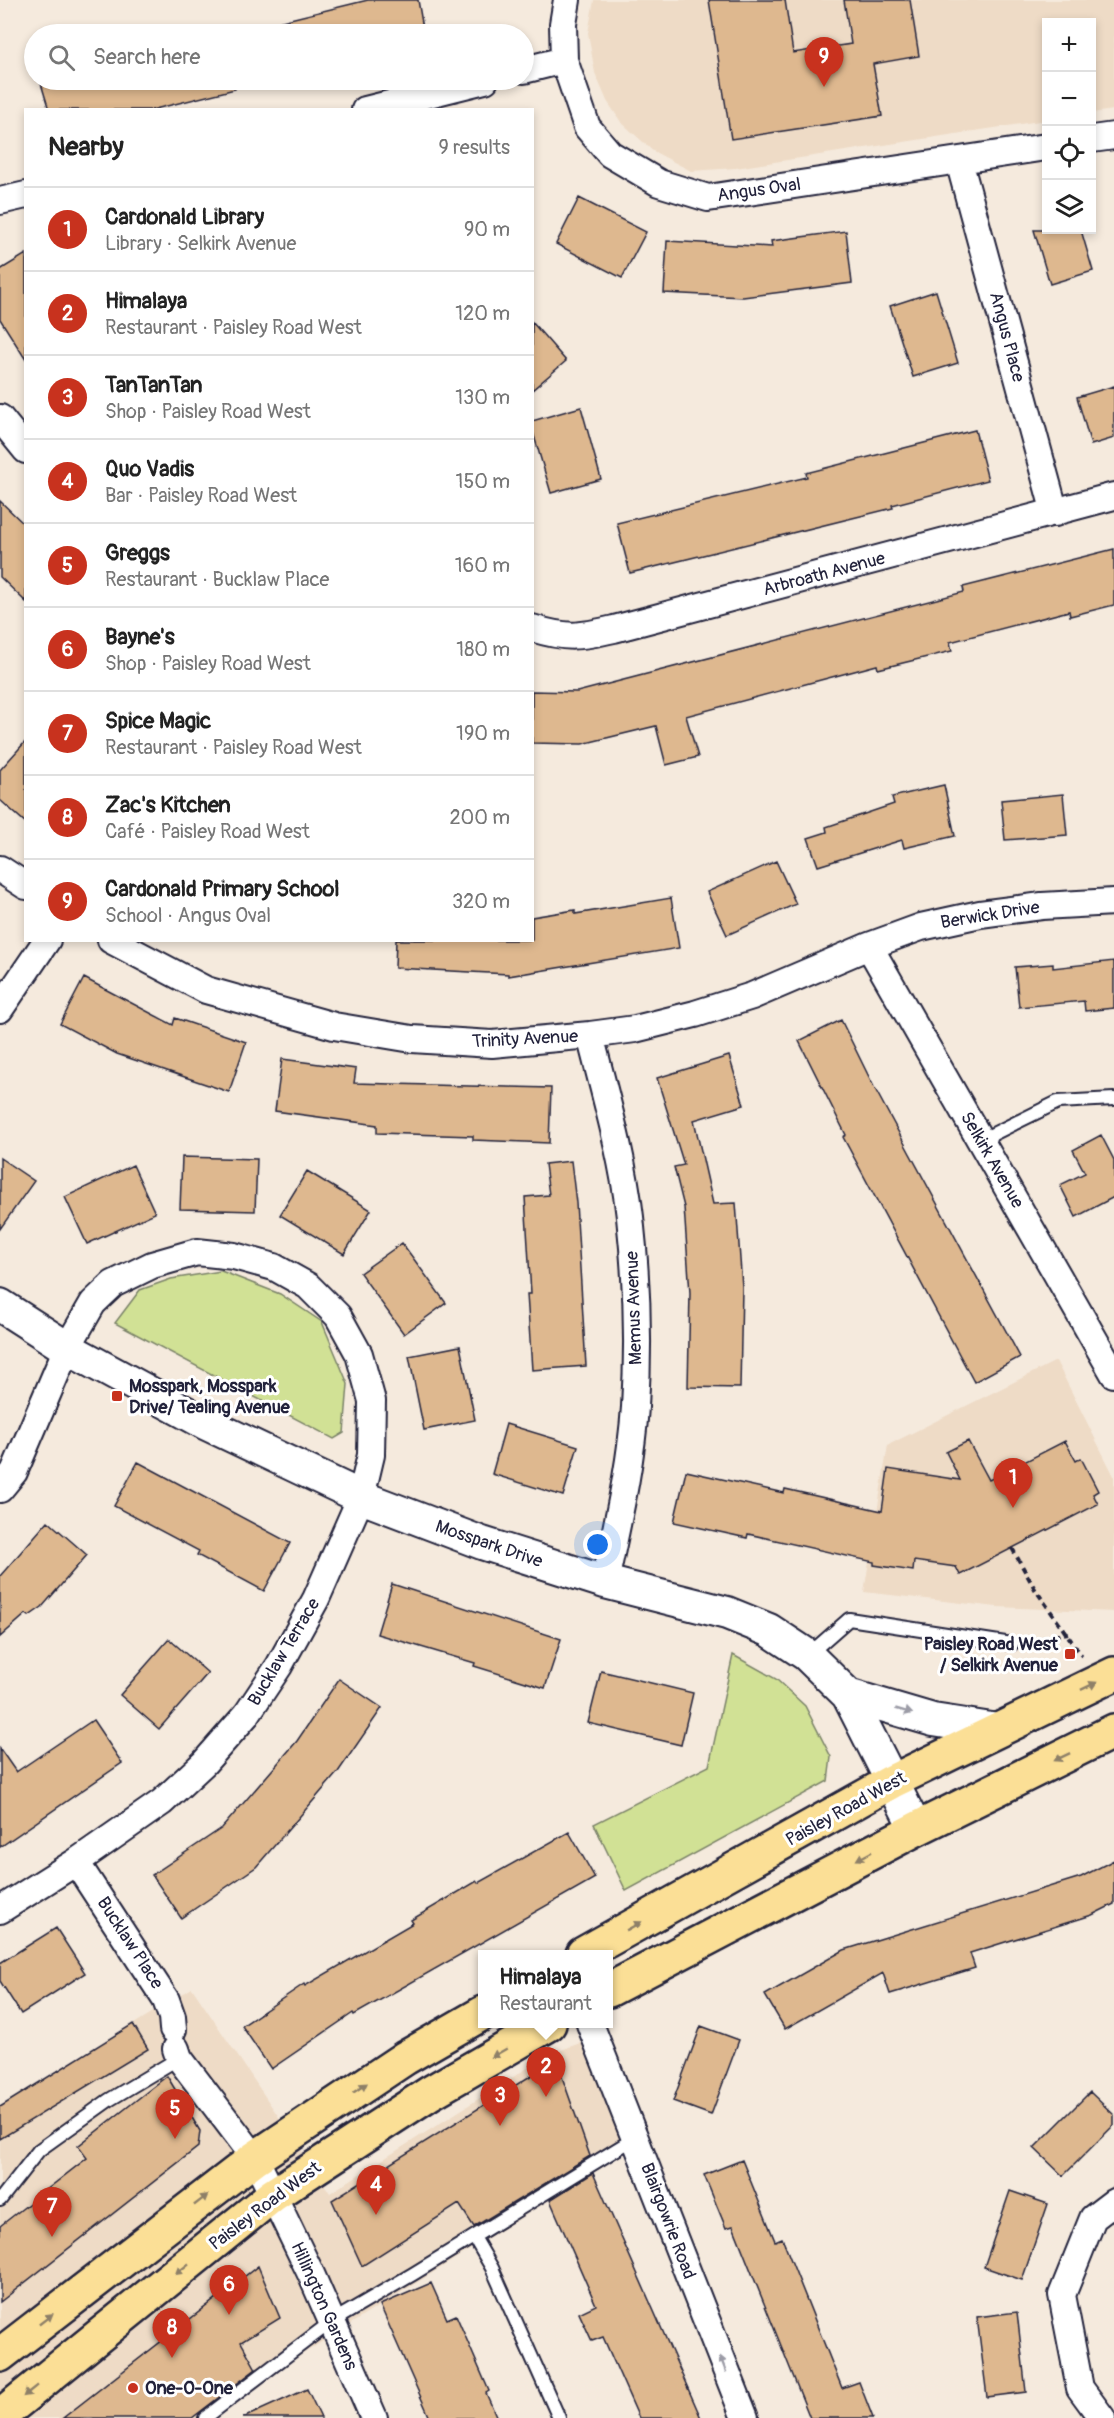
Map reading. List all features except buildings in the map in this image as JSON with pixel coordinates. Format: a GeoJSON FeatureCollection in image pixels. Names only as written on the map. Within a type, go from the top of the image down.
{"type":"FeatureCollection","features":[{"type":"Feature","properties":{"kind":"main road","name":"Paisley Road West"},"geometry":{"type":"LineString","coordinates":[[590,1950],[891,1782],[1106,1678]]}},
{"type":"Feature","properties":{"kind":"main road"},"geometry":{"type":"LineString","coordinates":[[613,1988],[916,1829],[1114,1731]]}},
{"type":"Feature","properties":{"kind":"main road"},"geometry":{"type":"LineString","coordinates":[[0,2355],[255,2158],[405,2058],[478,2016]]}},
{"type":"Feature","properties":{"kind":"main road","name":"Paisley Road West"},"geometry":{"type":"LineString","coordinates":[[0,2416],[273,2195],[430,2093],[542,2028]]}},
{"type":"Feature","properties":{"kind":"street","name":"Angus Oval"},"geometry":{"type":"LineString","coordinates":[[567,0],[563,24],[564,60],[587,127],[610,154],[659,183],[708,198],[1042,148]]}},
{"type":"Feature","properties":{"kind":"street"},"geometry":{"type":"LineString","coordinates":[[534,68],[564,60]]}},
{"type":"Feature","properties":{"kind":"street"},"geometry":{"type":"LineString","coordinates":[[373,108],[445,90]]}},
{"type":"Feature","properties":{"kind":"street"},"geometry":{"type":"LineString","coordinates":[[1096,139],[1114,136]]}},
{"type":"Feature","properties":{"kind":"street","name":"Angus Place"},"geometry":{"type":"LineString","coordinates":[[959,161],[1055,513]]}},
{"type":"Feature","properties":{"kind":"street"},"geometry":{"type":"LineString","coordinates":[[0,201],[24,195]]}},
{"type":"Feature","properties":{"kind":"street"},"geometry":{"type":"LineString","coordinates":[[0,418],[24,448]]}},
{"type":"Feature","properties":{"kind":"street","name":"Arbroath Avenue"},"geometry":{"type":"LineString","coordinates":[[534,629],[553,634],[580,637],[1114,496]]}},
{"type":"Feature","properties":{"kind":"street"},"geometry":{"type":"LineString","coordinates":[[0,868],[24,885]]}},
{"type":"Feature","properties":{"kind":"street","name":"Berwick Drive"},"geometry":{"type":"LineString","coordinates":[[869,946],[921,927],[980,914],[1042,906],[1114,902]]}},
{"type":"Feature","properties":{"kind":"street"},"geometry":{"type":"LineString","coordinates":[[0,1009],[46,942]]}},
{"type":"Feature","properties":{"kind":"street","name":"Trinity Avenue"},"geometry":{"type":"LineString","coordinates":[[115,942],[206,990],[334,1026],[412,1039],[492,1044],[635,1029],[752,996],[869,946]]}},
{"type":"Feature","properties":{"kind":"street","name":"Selkirk Avenue"},"geometry":{"type":"LineString","coordinates":[[869,946],[1114,1374]]}},
{"type":"Feature","properties":{"kind":"street","name":"Memus Avenue"},"geometry":{"type":"LineString","coordinates":[[590,1035],[617,1145],[630,1216],[637,1315],[635,1409],[622,1500],[605,1582]]}},
{"type":"Feature","properties":{"kind":"street","name":"Bucklaw Terrace"},"geometry":{"type":"LineString","coordinates":[[0,1489],[14,1472],[67,1348],[93,1304],[113,1284],[152,1265],[197,1252],[234,1256],[274,1267],[308,1286],[338,1316],[359,1354],[372,1401],[371,1455],[361,1497],[316,1599],[279,1666],[247,1714],[204,1762],[162,1802],[76,1862],[0,1910]]}},
{"type":"Feature","properties":{"kind":"street","name":"Mosspark Drive"},"geometry":{"type":"LineString","coordinates":[[0,1305],[67,1348],[205,1423],[361,1497],[482,1544],[605,1582],[727,1613],[769,1630],[807,1656],[848,1695],[916,1829]]}},
{"type":"Feature","properties":{"kind":"street"},"geometry":{"type":"LineString","coordinates":[[848,1695],[933,1720],[999,1730]]}},
{"type":"Feature","properties":{"kind":"street","name":"Bucklaw Place"},"geometry":{"type":"LineString","coordinates":[[76,1862],[166,2000],[172,2017],[176,2045],[255,2158],[273,2195]]}},
{"type":"Feature","properties":{"kind":"street","name":"Blairgowrie Road"},"geometry":{"type":"LineString","coordinates":[[592,2028],[745,2418]]}},
{"type":"Feature","properties":{"kind":"street","name":"Hillington Gardens"},"geometry":{"type":"LineString","coordinates":[[273,2195],[311,2274],[330,2322],[374,2418]]}},
{"type":"Feature","properties":{"kind":"street"},"geometry":{"type":"LineString","coordinates":[[1102,2418],[1080,2388],[1062,2295],[1093,2218],[1114,2202]]}},
{"type":"Feature","properties":{"kind":"lane"},"geometry":{"type":"LineString","coordinates":[[981,1140],[1058,1102],[1114,1098]]}},
{"type":"Feature","properties":{"kind":"lane"},"geometry":{"type":"LineString","coordinates":[[807,1656],[849,1619],[1012,1644]]}},
{"type":"Feature","properties":{"kind":"lane"},"geometry":{"type":"LineString","coordinates":[[0,2200],[39,2150],[109,2100],[176,2045]]}},
{"type":"Feature","properties":{"kind":"lane"},"geometry":{"type":"LineString","coordinates":[[205,2418],[330,2322],[635,2138]]}},
{"type":"Feature","properties":{"kind":"lane"},"geometry":{"type":"LineString","coordinates":[[474,2237],[492,2268],[559,2418]]}},
{"type":"Feature","properties":{"kind":"path"},"geometry":{"type":"LineString","coordinates":[[1012,1548],[1035,1589],[1106,1678]]}},
{"type":"Feature","properties":{"kind":"path"},"geometry":{"type":"LineString","coordinates":[[1012,1644],[1068,1633]]}},
{"type":"Feature","properties":{"kind":"shaded area"},"geometry":{"type":"Polygon","coordinates":[[[594,0],[1114,0],[1114,110],[1096,112],[1096,18],[1042,18],[1042,121],[736,168],[691,171],[653,151],[621,122],[607,101],[595,73],[588,33],[594,0]]]}},
{"type":"Feature","properties":{"kind":"shaded area"},"geometry":{"type":"Polygon","coordinates":[[[1056,1361],[1114,1476],[1114,1612],[997,1607],[864,1592],[888,1445],[1056,1361]]]}},
{"type":"Feature","properties":{"kind":"shaded area"},"geometry":{"type":"Polygon","coordinates":[[[192,1988],[330,2193],[548,2055],[596,2037],[640,2143],[200,2418],[0,2418],[0,2107],[192,1988]]]}},
{"type":"Feature","properties":{"kind":"green space"},"geometry":{"type":"Polygon","coordinates":[[[221,1271],[280,1294],[322,1322],[348,1384],[344,1433],[334,1439],[115,1323],[140,1290],[171,1279],[221,1271]]]}},
{"type":"Feature","properties":{"kind":"green space"},"geometry":{"type":"Polygon","coordinates":[[[733,1655],[776,1679],[805,1706],[831,1757],[828,1781],[626,1891],[594,1824],[709,1766],[733,1655]]]}},
{"type":"Feature","properties":{"kind":"place","name":"Cardonald Primary School"},"geometry":{"type":"Point","coordinates":[824,87]}},
{"type":"Feature","properties":{"kind":"place","name":"Mosspark, Mosspark Drive/ Tealing Avenue"},"geometry":{"type":"Point","coordinates":[117,1396]}},
{"type":"Feature","properties":{"kind":"place","name":"Cardonald Library"},"geometry":{"type":"Point","coordinates":[1013,1508]}},
{"type":"Feature","properties":{"kind":"place","name":"Paisley Road West / Selkirk Avenue"},"geometry":{"type":"Point","coordinates":[1070,1654]}},
{"type":"Feature","properties":{"kind":"place","name":"Himalaya"},"geometry":{"type":"Point","coordinates":[546,2097]}},
{"type":"Feature","properties":{"kind":"place","name":"TanTanTan"},"geometry":{"type":"Point","coordinates":[500,2126]}},
{"type":"Feature","properties":{"kind":"place","name":"Greggs"},"geometry":{"type":"Point","coordinates":[175,2139]}},
{"type":"Feature","properties":{"kind":"place","name":"Quo Vadis"},"geometry":{"type":"Point","coordinates":[376,2215]}},
{"type":"Feature","properties":{"kind":"place","name":"Spice Magic"},"geometry":{"type":"Point","coordinates":[52,2237]}},
{"type":"Feature","properties":{"kind":"place","name":"Bayne's"},"geometry":{"type":"Point","coordinates":[229,2315]}},
{"type":"Feature","properties":{"kind":"place","name":"Zac's Kitchen"},"geometry":{"type":"Point","coordinates":[172,2358]}},
{"type":"Feature","properties":{"kind":"place","name":"One-O-One"},"geometry":{"type":"Point","coordinates":[133,2388]}}]}
